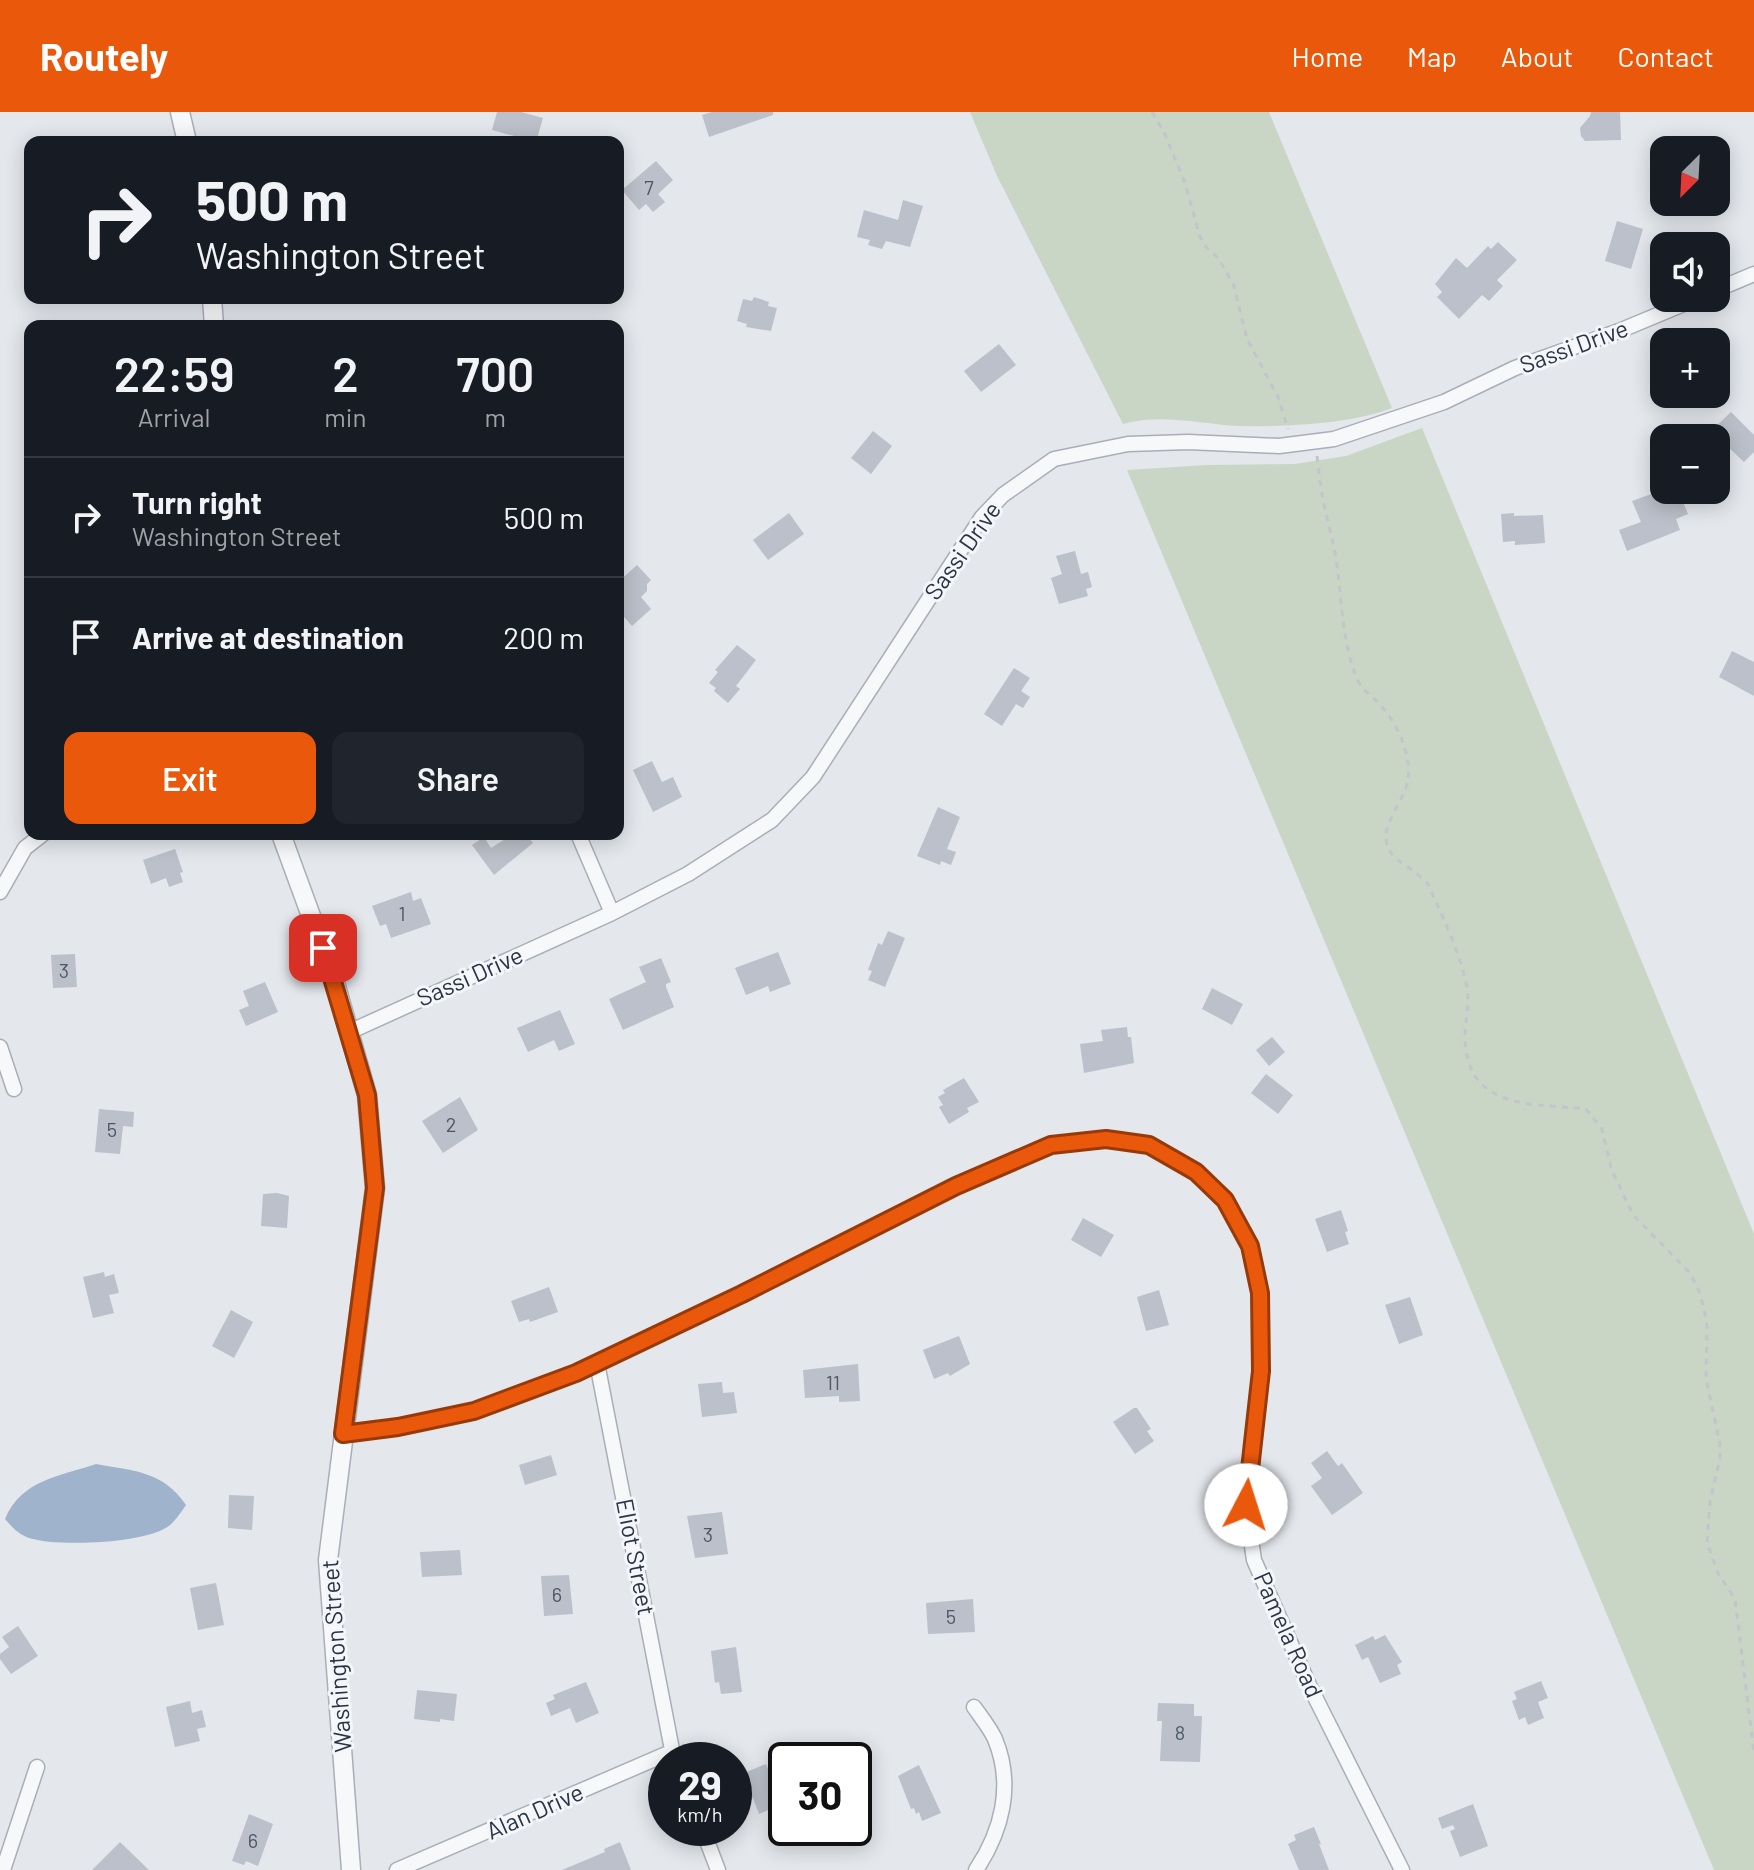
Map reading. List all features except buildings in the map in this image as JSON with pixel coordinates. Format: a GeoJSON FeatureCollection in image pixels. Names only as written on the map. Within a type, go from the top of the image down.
{"type":"FeatureCollection","features":[{"type":"Feature","properties":{"kind":"street"},"geometry":{"type":"LineString","coordinates":[[180,112],[186,136]]}},
{"type":"Feature","properties":{"kind":"street"},"geometry":{"type":"LineString","coordinates":[[1730,284],[1754,274]]}},
{"type":"Feature","properties":{"kind":"street","name":"Sassi Drive"},"geometry":{"type":"LineString","coordinates":[[349,1032],[612,913],[688,874],[772,820],[813,777],[982,517],[1028,476],[1054,459],[1128,444],[1188,442],[1235,446],[1316,442],[1360,431],[1444,402],[1515,368],[1664,312]]}},
{"type":"Feature","properties":{"kind":"street"},"geometry":{"type":"LineString","coordinates":[[0,892],[25,848],[35,840]]}},
{"type":"Feature","properties":{"kind":"street","name":"Washington Street"},"geometry":{"type":"LineString","coordinates":[[283,840],[333,976],[367,1095],[375,1188],[328,1560],[351,1870]]}},
{"type":"Feature","properties":{"kind":"street"},"geometry":{"type":"LineString","coordinates":[[581,840],[612,913]]}},
{"type":"Feature","properties":{"kind":"street"},"geometry":{"type":"LineString","coordinates":[[0,1047],[14,1089]]}},
{"type":"Feature","properties":{"kind":"street","name":"Pamela Road"},"geometry":{"type":"LineString","coordinates":[[343,1434],[398,1427],[474,1411],[597,1363],[956,1186],[1051,1145],[1106,1139],[1149,1145],[1196,1172],[1225,1200],[1250,1246],[1260,1293],[1261,1371],[1246,1505],[1254,1560],[1309,1685],[1402,1870]]}},
{"type":"Feature","properties":{"kind":"street","name":"Eliot Street"},"geometry":{"type":"LineString","coordinates":[[597,1363],[670,1742]]}},
{"type":"Feature","properties":{"kind":"street"},"geometry":{"type":"LineString","coordinates":[[974,1707],[995,1738],[1004,1774],[1004,1809],[998,1830],[976,1870]]}},
{"type":"Feature","properties":{"kind":"street","name":"Alan Drive"},"geometry":{"type":"LineString","coordinates":[[397,1870],[648,1766]]}},
{"type":"Feature","properties":{"kind":"street"},"geometry":{"type":"LineString","coordinates":[[3,1870],[37,1767]]}},
{"type":"Feature","properties":{"kind":"street"},"geometry":{"type":"LineString","coordinates":[[709,1846],[718,1870]]}},
{"type":"Feature","properties":{"kind":"path"},"geometry":{"type":"LineString","coordinates":[[1152,112],[1164,132],[1185,183],[1200,237],[1219,259],[1234,286],[1247,339],[1278,397],[1293,445]]}},
{"type":"Feature","properties":{"kind":"path"},"geometry":{"type":"LineString","coordinates":[[1316,442],[1322,498],[1338,566],[1343,628],[1351,664],[1360,686],[1381,705],[1392,721],[1403,742],[1409,765],[1404,795],[1391,816],[1387,841],[1389,850],[1392,856],[1418,872],[1428,884],[1464,973],[1468,991],[1465,1037],[1471,1067],[1484,1087],[1506,1099],[1534,1105],[1586,1109],[1591,1113],[1602,1129],[1611,1168],[1633,1215],[1690,1273],[1699,1291],[1707,1327],[1706,1379],[1720,1444],[1720,1458],[1710,1501],[1707,1543],[1718,1573],[1735,1599],[1754,1753]]}},
{"type":"Feature","properties":{"kind":"green space"},"geometry":{"type":"Polygon","coordinates":[[[970,112],[1269,112],[1392,408],[1357,418],[1296,425],[1239,426],[1166,419],[1123,424],[997,176],[970,112]]]}},
{"type":"Feature","properties":{"kind":"green space"},"geometry":{"type":"Polygon","coordinates":[[[1422,428],[1754,1234],[1754,1870],[1714,1870],[1127,470],[1295,464],[1346,456],[1422,428]]]}},
{"type":"Feature","properties":{"kind":"water"},"geometry":{"type":"Polygon","coordinates":[[[96,1464],[147,1474],[168,1485],[186,1505],[172,1523],[159,1531],[101,1542],[29,1538],[5,1519],[12,1506],[31,1488],[56,1476],[96,1464]]]}},
{"type":"Feature","properties":{"kind":"route"},"geometry":{"type":"LineString","coordinates":[[323,948],[367,1095],[375,1188],[343,1434],[398,1427],[474,1411],[576,1373],[742,1294],[956,1186],[1051,1145],[1106,1139],[1149,1145],[1196,1172],[1225,1200],[1250,1246],[1260,1293],[1261,1371],[1246,1505]]}}]}
